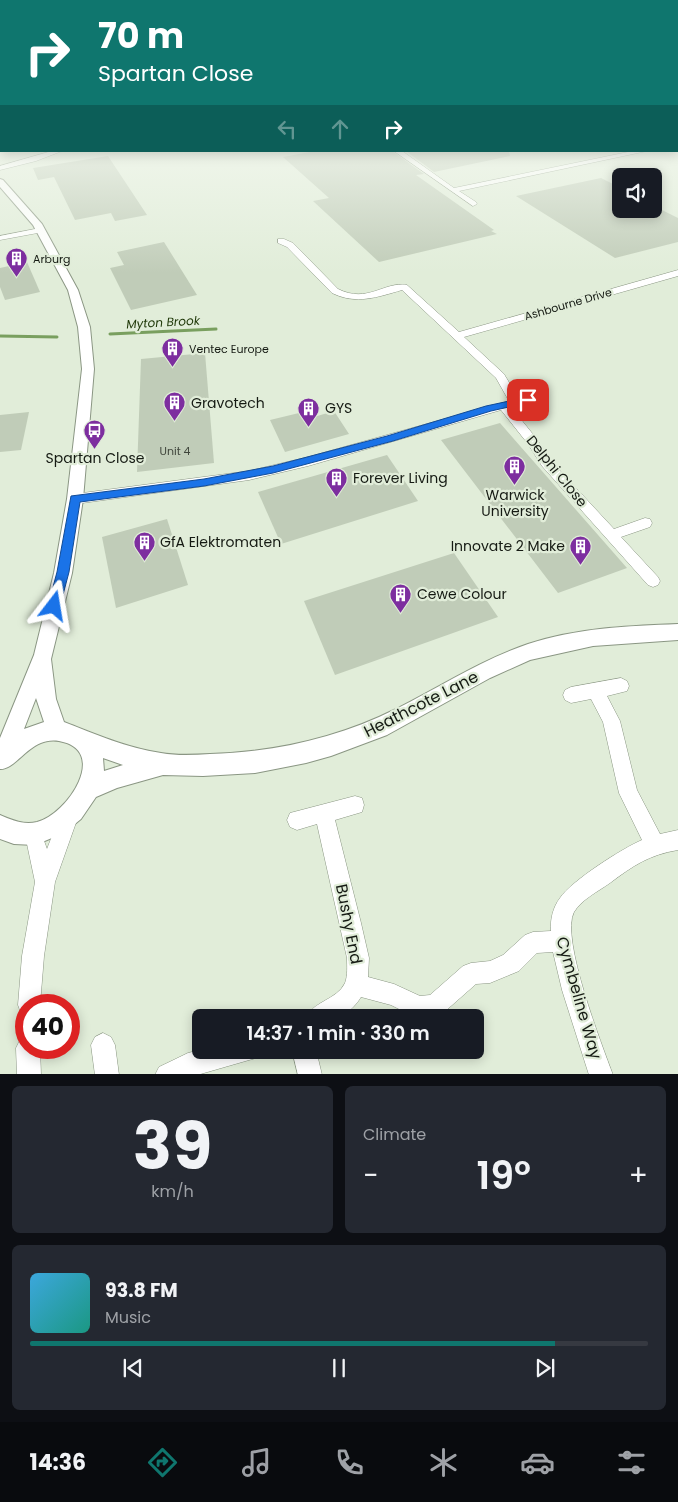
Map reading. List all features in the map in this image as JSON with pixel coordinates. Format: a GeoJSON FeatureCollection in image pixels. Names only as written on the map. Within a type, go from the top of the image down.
{"type":"FeatureCollection","features":[{"type":"Feature","properties":{"kind":"street"},"geometry":{"type":"LineString","coordinates":[[428,172],[473,204]]}},
{"type":"Feature","properties":{"kind":"street"},"geometry":{"type":"LineString","coordinates":[[454,190],[541,172]]}},
{"type":"Feature","properties":{"kind":"street"},"geometry":{"type":"LineString","coordinates":[[0,182],[40,230],[73,290],[82,316],[86,338],[87,390],[75,499],[63,572],[43,655],[1,761]]}},
{"type":"Feature","properties":{"kind":"street"},"geometry":{"type":"LineString","coordinates":[[0,238],[40,230]]}},
{"type":"Feature","properties":{"kind":"street","name":"Delphi Close"},"geometry":{"type":"LineString","coordinates":[[280,242],[292,246],[340,294],[361,297],[404,287],[500,376],[509,404],[546,463],[653,581]]}},
{"type":"Feature","properties":{"kind":"street","name":"Ashbourne Drive"},"geometry":{"type":"LineString","coordinates":[[457,336],[678,273]]}},
{"type":"Feature","properties":{"kind":"street"},"geometry":{"type":"LineString","coordinates":[[75,499],[204,482],[273,470],[509,404],[541,397]]}},
{"type":"Feature","properties":{"kind":"street"},"geometry":{"type":"LineString","coordinates":[[612,535],[645,523]]}},
{"type":"Feature","properties":{"kind":"street","name":"Heathcote Lane"},"geometry":{"type":"LineString","coordinates":[[90,788],[116,777],[162,764],[246,763],[303,754],[366,734],[402,717],[510,659],[548,648],[589,640],[678,632]]}},
{"type":"Feature","properties":{"kind":"street"},"geometry":{"type":"LineString","coordinates":[[1,761],[12,748],[32,736],[57,730],[46,699],[43,655]]}},
{"type":"Feature","properties":{"kind":"street"},"geometry":{"type":"LineString","coordinates":[[572,695],[621,686]]}},
{"type":"Feature","properties":{"kind":"street"},"geometry":{"type":"LineString","coordinates":[[596,690],[611,722],[628,793],[654,843]]}},
{"type":"Feature","properties":{"kind":"street","name":"Heathcote Lane"},"geometry":{"type":"LineString","coordinates":[[57,730],[73,734],[85,742],[162,764]]}},
{"type":"Feature","properties":{"kind":"street"},"geometry":{"type":"LineString","coordinates":[[0,826],[14,833],[32,834],[51,828],[69,816],[82,802],[90,788],[94,766],[91,751],[85,742]]}},
{"type":"Feature","properties":{"kind":"street"},"geometry":{"type":"LineString","coordinates":[[297,820],[355,805]]}},
{"type":"Feature","properties":{"kind":"street","name":"Bushy End"},"geometry":{"type":"LineString","coordinates":[[324,813],[358,958],[356,985],[343,1002],[332,1009]]}},
{"type":"Feature","properties":{"kind":"street"},"geometry":{"type":"LineString","coordinates":[[30,994],[33,956],[45,882],[69,816]]}},
{"type":"Feature","properties":{"kind":"street"},"geometry":{"type":"LineString","coordinates":[[32,834],[36,842],[45,882]]}},
{"type":"Feature","properties":{"kind":"street","name":"Cymbeline Way"},"geometry":{"type":"LineString","coordinates":[[601,1074],[567,968],[561,941],[561,918],[569,901],[631,855],[654,843],[678,840]]}},
{"type":"Feature","properties":{"kind":"street"},"geometry":{"type":"LineString","coordinates":[[356,985],[394,995],[419,1007],[434,1006],[471,974],[490,972],[511,963],[533,942],[561,941]]}},
{"type":"Feature","properties":{"kind":"street"},"geometry":{"type":"LineString","coordinates":[[103,1045],[107,1074]]}},
{"type":"Feature","properties":{"kind":"street"},"geometry":{"type":"LineString","coordinates":[[28,1059],[29,1074]]}},
{"type":"Feature","properties":{"kind":"street"},"geometry":{"type":"LineString","coordinates":[[166,1074],[188,1065],[212,1059]]}},
{"type":"Feature","properties":{"kind":"street"},"geometry":{"type":"LineString","coordinates":[[306,1059],[310,1074]]}},
{"type":"Feature","properties":{"kind":"building"},"geometry":{"type":"Polygon","coordinates":[[[35,172],[119,172],[147,215],[115,221],[111,213],[75,220],[54,177],[38,180],[35,172]]]}},
{"type":"Feature","properties":{"kind":"building"},"geometry":{"type":"Polygon","coordinates":[[[300,172],[421,172],[424,174],[416,175],[497,234],[379,262],[313,201],[329,198],[300,172]]]}},
{"type":"Feature","properties":{"kind":"building"},"geometry":{"type":"Polygon","coordinates":[[[601,178],[612,184],[612,218],[662,218],[662,210],[678,218],[678,242],[615,258],[516,196],[601,178]]]}},
{"type":"Feature","properties":{"kind":"building"},"geometry":{"type":"Polygon","coordinates":[[[164,242],[197,295],[131,310],[110,268],[124,265],[117,252],[164,242]]]}},
{"type":"Feature","properties":{"kind":"building","name":"Arburg"},"geometry":{"type":"Polygon","coordinates":[[[27,262],[40,292],[5,300],[0,287],[0,268],[27,262]]]}},
{"type":"Feature","properties":{"kind":"building"},"geometry":{"type":"Polygon","coordinates":[[[205,353],[214,463],[137,472],[141,359],[205,353]]]}},
{"type":"Feature","properties":{"kind":"building","name":"GYS"},"geometry":{"type":"Polygon","coordinates":[[[334,411],[349,434],[285,452],[270,420],[299,413],[304,420],[334,411]]]}},
{"type":"Feature","properties":{"kind":"building"},"geometry":{"type":"Polygon","coordinates":[[[29,412],[21,450],[0,452],[0,415],[29,412]]]}},
{"type":"Feature","properties":{"kind":"building"},"geometry":{"type":"Polygon","coordinates":[[[500,423],[627,568],[558,593],[441,440],[500,423]]]}},
{"type":"Feature","properties":{"kind":"building","name":"Forever Living"},"geometry":{"type":"Polygon","coordinates":[[[387,455],[418,501],[281,544],[258,492],[387,455]]]}},
{"type":"Feature","properties":{"kind":"building","name":"GfA Elektromaten"},"geometry":{"type":"Polygon","coordinates":[[[167,519],[188,585],[116,608],[102,537],[167,519]]]}},
{"type":"Feature","properties":{"kind":"building","name":"Cewe Colour"},"geometry":{"type":"Polygon","coordinates":[[[454,553],[498,617],[335,675],[304,601],[454,553]]]}},
{"type":"Feature","properties":{"kind":"waterway","name":"Myton Brook"},"geometry":{"type":"LineString","coordinates":[[110,334],[216,329]]}},
{"type":"Feature","properties":{"kind":"waterway","name":"Myton Brook"},"geometry":{"type":"LineString","coordinates":[[0,336],[57,337]]}},
{"type":"Feature","properties":{"kind":"place","name":"Arburg"},"geometry":{"type":"Point","coordinates":[17,278]}},
{"type":"Feature","properties":{"kind":"place","name":"Ventec Europe"},"geometry":{"type":"Point","coordinates":[173,368]}},
{"type":"Feature","properties":{"kind":"place","name":"Gravotech"},"geometry":{"type":"Point","coordinates":[175,422]}},
{"type":"Feature","properties":{"kind":"place","name":"GYS"},"geometry":{"type":"Point","coordinates":[309,427]}},
{"type":"Feature","properties":{"kind":"place","name":"Spartan Close"},"geometry":{"type":"Point","coordinates":[95,449]}},
{"type":"Feature","properties":{"kind":"place","name":"Warwick University"},"geometry":{"type":"Point","coordinates":[515,486]}},
{"type":"Feature","properties":{"kind":"place","name":"Forever Living"},"geometry":{"type":"Point","coordinates":[337,497]}},
{"type":"Feature","properties":{"kind":"place","name":"GfA Elektromaten"},"geometry":{"type":"Point","coordinates":[144,561]}},
{"type":"Feature","properties":{"kind":"place","name":"Innovate 2 Make"},"geometry":{"type":"Point","coordinates":[581,565]}},
{"type":"Feature","properties":{"kind":"place","name":"Cewe Colour"},"geometry":{"type":"Point","coordinates":[401,613]}},
{"type":"Feature","properties":{"kind":"route"},"geometry":{"type":"LineString","coordinates":[[54,606],[63,572],[75,499],[228,479],[273,470],[389,439],[490,408],[528,400]]}}]}
